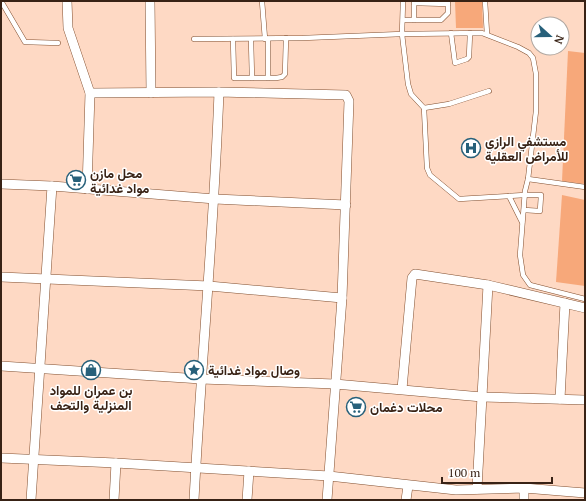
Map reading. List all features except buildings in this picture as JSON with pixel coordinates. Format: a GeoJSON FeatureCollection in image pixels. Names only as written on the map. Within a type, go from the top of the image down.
{"type":"FeatureCollection","features":[{"type":"Feature","properties":{"kind":"street"},"geometry":{"type":"LineString","coordinates":[[67,1],[68,28],[90,93],[87,189]]}},
{"type":"Feature","properties":{"kind":"street"},"geometry":{"type":"LineString","coordinates":[[150,1],[151,93]]}},
{"type":"Feature","properties":{"kind":"street"},"geometry":{"type":"LineString","coordinates":[[90,93],[219,92],[346,95],[349,100],[342,298],[327,500]]}},
{"type":"Feature","properties":{"kind":"street"},"geometry":{"type":"LineString","coordinates":[[194,500],[201,379],[215,199],[219,92]]}},
{"type":"Feature","properties":{"kind":"street"},"geometry":{"type":"LineString","coordinates":[[1,184],[52,186],[215,199],[346,205]]}},
{"type":"Feature","properties":{"kind":"street"},"geometry":{"type":"LineString","coordinates":[[31,500],[52,186]]}},
{"type":"Feature","properties":{"kind":"street"},"geometry":{"type":"LineString","coordinates":[[402,389],[413,275],[415,274],[488,285],[585,308]]}},
{"type":"Feature","properties":{"kind":"street"},"geometry":{"type":"LineString","coordinates":[[1,277],[209,286],[342,298]]}},
{"type":"Feature","properties":{"kind":"street"},"geometry":{"type":"LineString","coordinates":[[477,489],[488,285]]}},
{"type":"Feature","properties":{"kind":"street"},"geometry":{"type":"LineString","coordinates":[[560,399],[565,303]]}},
{"type":"Feature","properties":{"kind":"street"},"geometry":{"type":"LineString","coordinates":[[1,366],[201,379],[335,384],[482,397],[585,400]]}},
{"type":"Feature","properties":{"kind":"street"},"geometry":{"type":"LineString","coordinates":[[1,458],[33,461],[116,463],[329,476],[408,486],[456,490],[524,488],[582,495]]}},
{"type":"Feature","properties":{"kind":"street"},"geometry":{"type":"LineString","coordinates":[[114,500],[116,463]]}},
{"type":"Feature","properties":{"kind":"street"},"geometry":{"type":"LineString","coordinates":[[247,500],[249,471]]}},
{"type":"Feature","properties":{"kind":"street"},"geometry":{"type":"LineString","coordinates":[[406,500],[408,486]]}},
{"type":"Feature","properties":{"kind":"street"},"geometry":{"type":"LineString","coordinates":[[524,488],[524,500]]}},
{"type":"Feature","properties":{"kind":"street"},"geometry":{"type":"LineString","coordinates":[[455,500],[456,490]]}},
{"type":"Feature","properties":{"kind":"lane"},"geometry":{"type":"LineString","coordinates":[[1,1],[26,42],[58,43]]}},
{"type":"Feature","properties":{"kind":"lane"},"geometry":{"type":"LineString","coordinates":[[262,1],[268,78]]}},
{"type":"Feature","properties":{"kind":"lane"},"geometry":{"type":"LineString","coordinates":[[403,1],[402,34],[408,84],[412,94],[424,108],[427,168],[430,175],[459,199],[524,195],[542,196],[540,212],[524,210]]}},
{"type":"Feature","properties":{"kind":"lane"},"geometry":{"type":"LineString","coordinates":[[485,1],[487,34]]}},
{"type":"Feature","properties":{"kind":"lane"},"geometry":{"type":"LineString","coordinates":[[403,20],[414,20],[441,20],[445,18],[448,12],[448,2],[414,2],[414,20]]}},
{"type":"Feature","properties":{"kind":"lane"},"geometry":{"type":"LineString","coordinates":[[451,33],[455,63],[469,57],[470,33]]}},
{"type":"Feature","properties":{"kind":"lane"},"geometry":{"type":"LineString","coordinates":[[194,39],[251,40],[470,33],[487,34],[518,46],[533,58],[536,74],[536,111],[528,179],[524,195],[520,255],[523,275],[530,285],[585,299]]}},
{"type":"Feature","properties":{"kind":"lane"},"geometry":{"type":"LineString","coordinates":[[233,39],[234,78],[268,78],[282,77],[285,74],[286,38]]}},
{"type":"Feature","properties":{"kind":"lane"},"geometry":{"type":"LineString","coordinates":[[251,40],[252,78]]}},
{"type":"Feature","properties":{"kind":"lane"},"geometry":{"type":"LineString","coordinates":[[424,108],[449,104],[489,91]]}},
{"type":"Feature","properties":{"kind":"lane"},"geometry":{"type":"LineString","coordinates":[[528,179],[585,187]]}},
{"type":"Feature","properties":{"kind":"lane"},"geometry":{"type":"LineString","coordinates":[[509,196],[523,224]]}},
{"type":"Feature","properties":{"kind":"shaded area"},"geometry":{"type":"Polygon","coordinates":[[[455,1],[482,1],[483,28],[456,28],[455,1]]]}},
{"type":"Feature","properties":{"kind":"shaded area"},"geometry":{"type":"Polygon","coordinates":[[[570,51],[585,53],[585,184],[562,181],[568,56],[570,56],[570,51]]]}},
{"type":"Feature","properties":{"kind":"shaded area"},"geometry":{"type":"Polygon","coordinates":[[[562,195],[585,200],[585,286],[556,282],[562,195]]]}},
{"type":"Feature","properties":{"kind":"place","name":"مستشفي الرازي للأمراض العقلية"},"geometry":{"type":"Point","coordinates":[471,148]}},
{"type":"Feature","properties":{"kind":"place","name":"محل مازن مواد غدائية"},"geometry":{"type":"Point","coordinates":[76,180]}},
{"type":"Feature","properties":{"kind":"place","name":"بن عمران للمواد المنزلية والتحف"},"geometry":{"type":"Point","coordinates":[91,370]}},
{"type":"Feature","properties":{"kind":"place","name":"وصال مواد غدائية"},"geometry":{"type":"Point","coordinates":[194,370]}},
{"type":"Feature","properties":{"kind":"place","name":"محلات دغمان"},"geometry":{"type":"Point","coordinates":[356,407]}}]}
